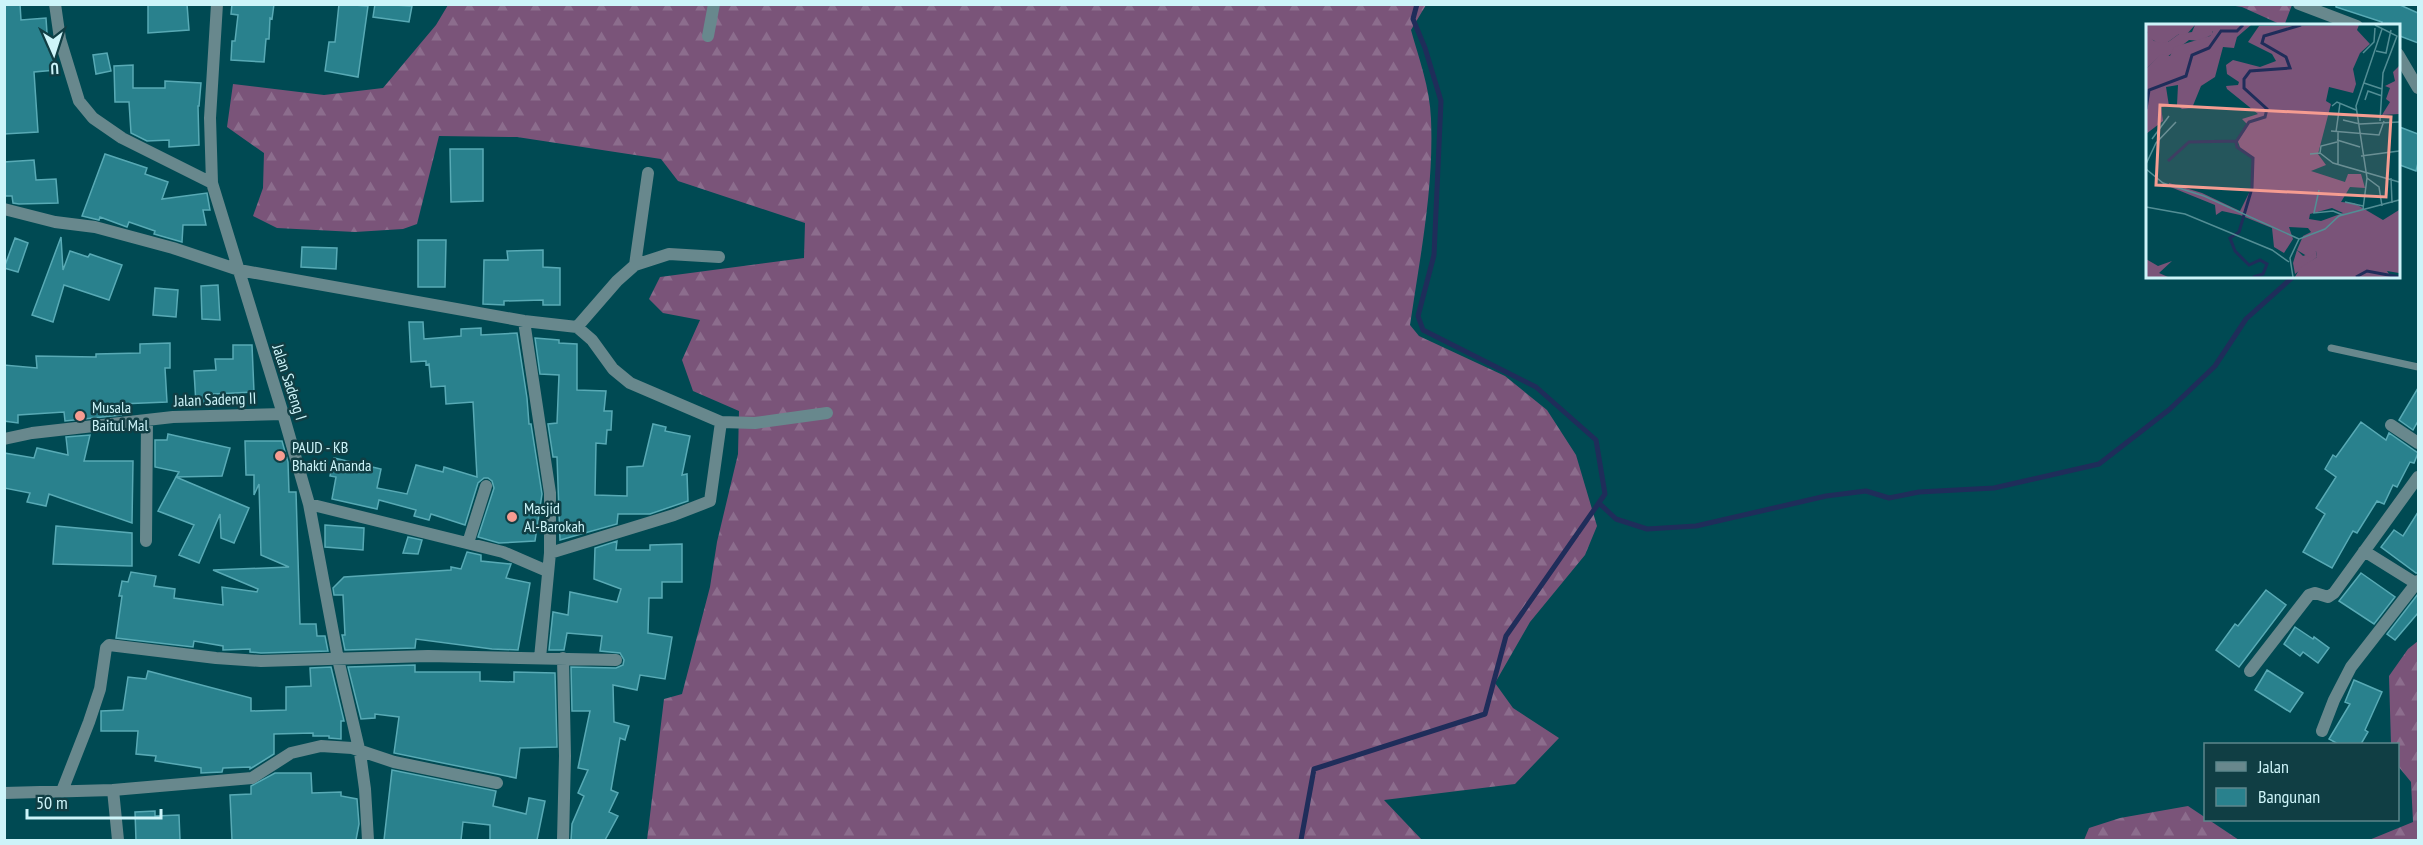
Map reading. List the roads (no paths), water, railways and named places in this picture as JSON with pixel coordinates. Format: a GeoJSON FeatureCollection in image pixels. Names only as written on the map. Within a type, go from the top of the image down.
{"type":"FeatureCollection","features":[{"type":"Feature","properties":{"kind":"street"},"geometry":{"type":"LineString","coordinates":[[55,4],[60,39],[79,101],[93,118],[122,138],[212,183]]}},
{"type":"Feature","properties":{"kind":"street","name":"Jalan Sadeng I"},"geometry":{"type":"LineString","coordinates":[[217,4],[210,118],[212,183],[284,414],[309,504],[338,658],[360,753],[368,840]]}},
{"type":"Feature","properties":{"kind":"street"},"geometry":{"type":"LineString","coordinates":[[708,36],[714,4]]}},
{"type":"Feature","properties":{"kind":"street"},"geometry":{"type":"LineString","coordinates":[[2299,4],[2352,24]]}},
{"type":"Feature","properties":{"kind":"street"},"geometry":{"type":"LineString","coordinates":[[2399,57],[2418,88]]}},
{"type":"Feature","properties":{"kind":"street"},"geometry":{"type":"LineString","coordinates":[[635,265],[648,173]]}},
{"type":"Feature","properties":{"kind":"street"},"geometry":{"type":"LineString","coordinates":[[4,209],[55,222],[95,227],[173,248],[239,270],[524,321],[577,327],[592,340],[613,369],[630,383],[721,422],[755,423],[826,413]]}},
{"type":"Feature","properties":{"kind":"street"},"geometry":{"type":"LineString","coordinates":[[577,327],[617,281],[635,265],[669,254],[719,257]]}},
{"type":"Feature","properties":{"kind":"street"},"geometry":{"type":"LineString","coordinates":[[524,321],[550,493],[550,553],[540,658]]}},
{"type":"Feature","properties":{"kind":"street","name":"Jalan Sadeng II"},"geometry":{"type":"LineString","coordinates":[[4,439],[32,433],[173,417],[284,414]]}},
{"type":"Feature","properties":{"kind":"street"},"geometry":{"type":"LineString","coordinates":[[146,542],[147,420]]}},
{"type":"Feature","properties":{"kind":"street"},"geometry":{"type":"LineString","coordinates":[[550,553],[663,519],[710,501],[721,422]]}},
{"type":"Feature","properties":{"kind":"street"},"geometry":{"type":"LineString","coordinates":[[2391,425],[2418,443]]}},
{"type":"Feature","properties":{"kind":"street"},"geometry":{"type":"LineString","coordinates":[[2250,671],[2309,595],[2315,593],[2328,597],[2334,593],[2418,477]]}},
{"type":"Feature","properties":{"kind":"street"},"geometry":{"type":"LineString","coordinates":[[468,543],[486,486]]}},
{"type":"Feature","properties":{"kind":"street"},"geometry":{"type":"LineString","coordinates":[[309,504],[503,552],[548,571]]}},
{"type":"Feature","properties":{"kind":"street"},"geometry":{"type":"LineString","coordinates":[[2322,731],[2334,700],[2351,667],[2418,582],[2364,551]]}},
{"type":"Feature","properties":{"kind":"street"},"geometry":{"type":"LineString","coordinates":[[62,791],[90,722],[100,689],[106,648],[109,645],[261,661],[428,656],[616,660]]}},
{"type":"Feature","properties":{"kind":"street"},"geometry":{"type":"LineString","coordinates":[[563,658],[565,756],[563,840]]}},
{"type":"Feature","properties":{"kind":"street"},"geometry":{"type":"LineString","coordinates":[[4,793],[113,790],[252,777],[291,753],[321,746],[352,748],[360,753],[430,770],[497,783]]}},
{"type":"Feature","properties":{"kind":"street"},"geometry":{"type":"LineString","coordinates":[[113,790],[118,840]]}},
{"type":"Feature","properties":{"kind":"lane"},"geometry":{"type":"LineString","coordinates":[[2331,348],[2418,367]]}},
{"type":"Feature","properties":{"kind":"waterway"},"geometry":{"type":"LineString","coordinates":[[1301,840],[1314,769],[1485,714],[1506,636],[1605,494],[1596,440],[1536,387],[1423,330],[1418,316],[1434,255],[1441,101],[1425,48],[1413,19],[1417,4]]}},
{"type":"Feature","properties":{"kind":"waterway"},"geometry":{"type":"LineString","coordinates":[[1600,504],[1616,519],[1647,529],[1696,526],[1826,496],[1866,491],[1889,498],[1919,492],[1994,488],[2099,464],[2170,409],[2215,366],[2246,319],[2292,278]]}},
{"type":"Feature","properties":{"kind":"place","name":"Musala Baitul Mal"},"geometry":{"type":"Point","coordinates":[80,416]}},
{"type":"Feature","properties":{"kind":"place","name":"PAUD - KB Bhakti Ananda"},"geometry":{"type":"Point","coordinates":[280,456]}},
{"type":"Feature","properties":{"kind":"place","name":"Masjid Al-Barokah"},"geometry":{"type":"Point","coordinates":[512,517]}}]}
